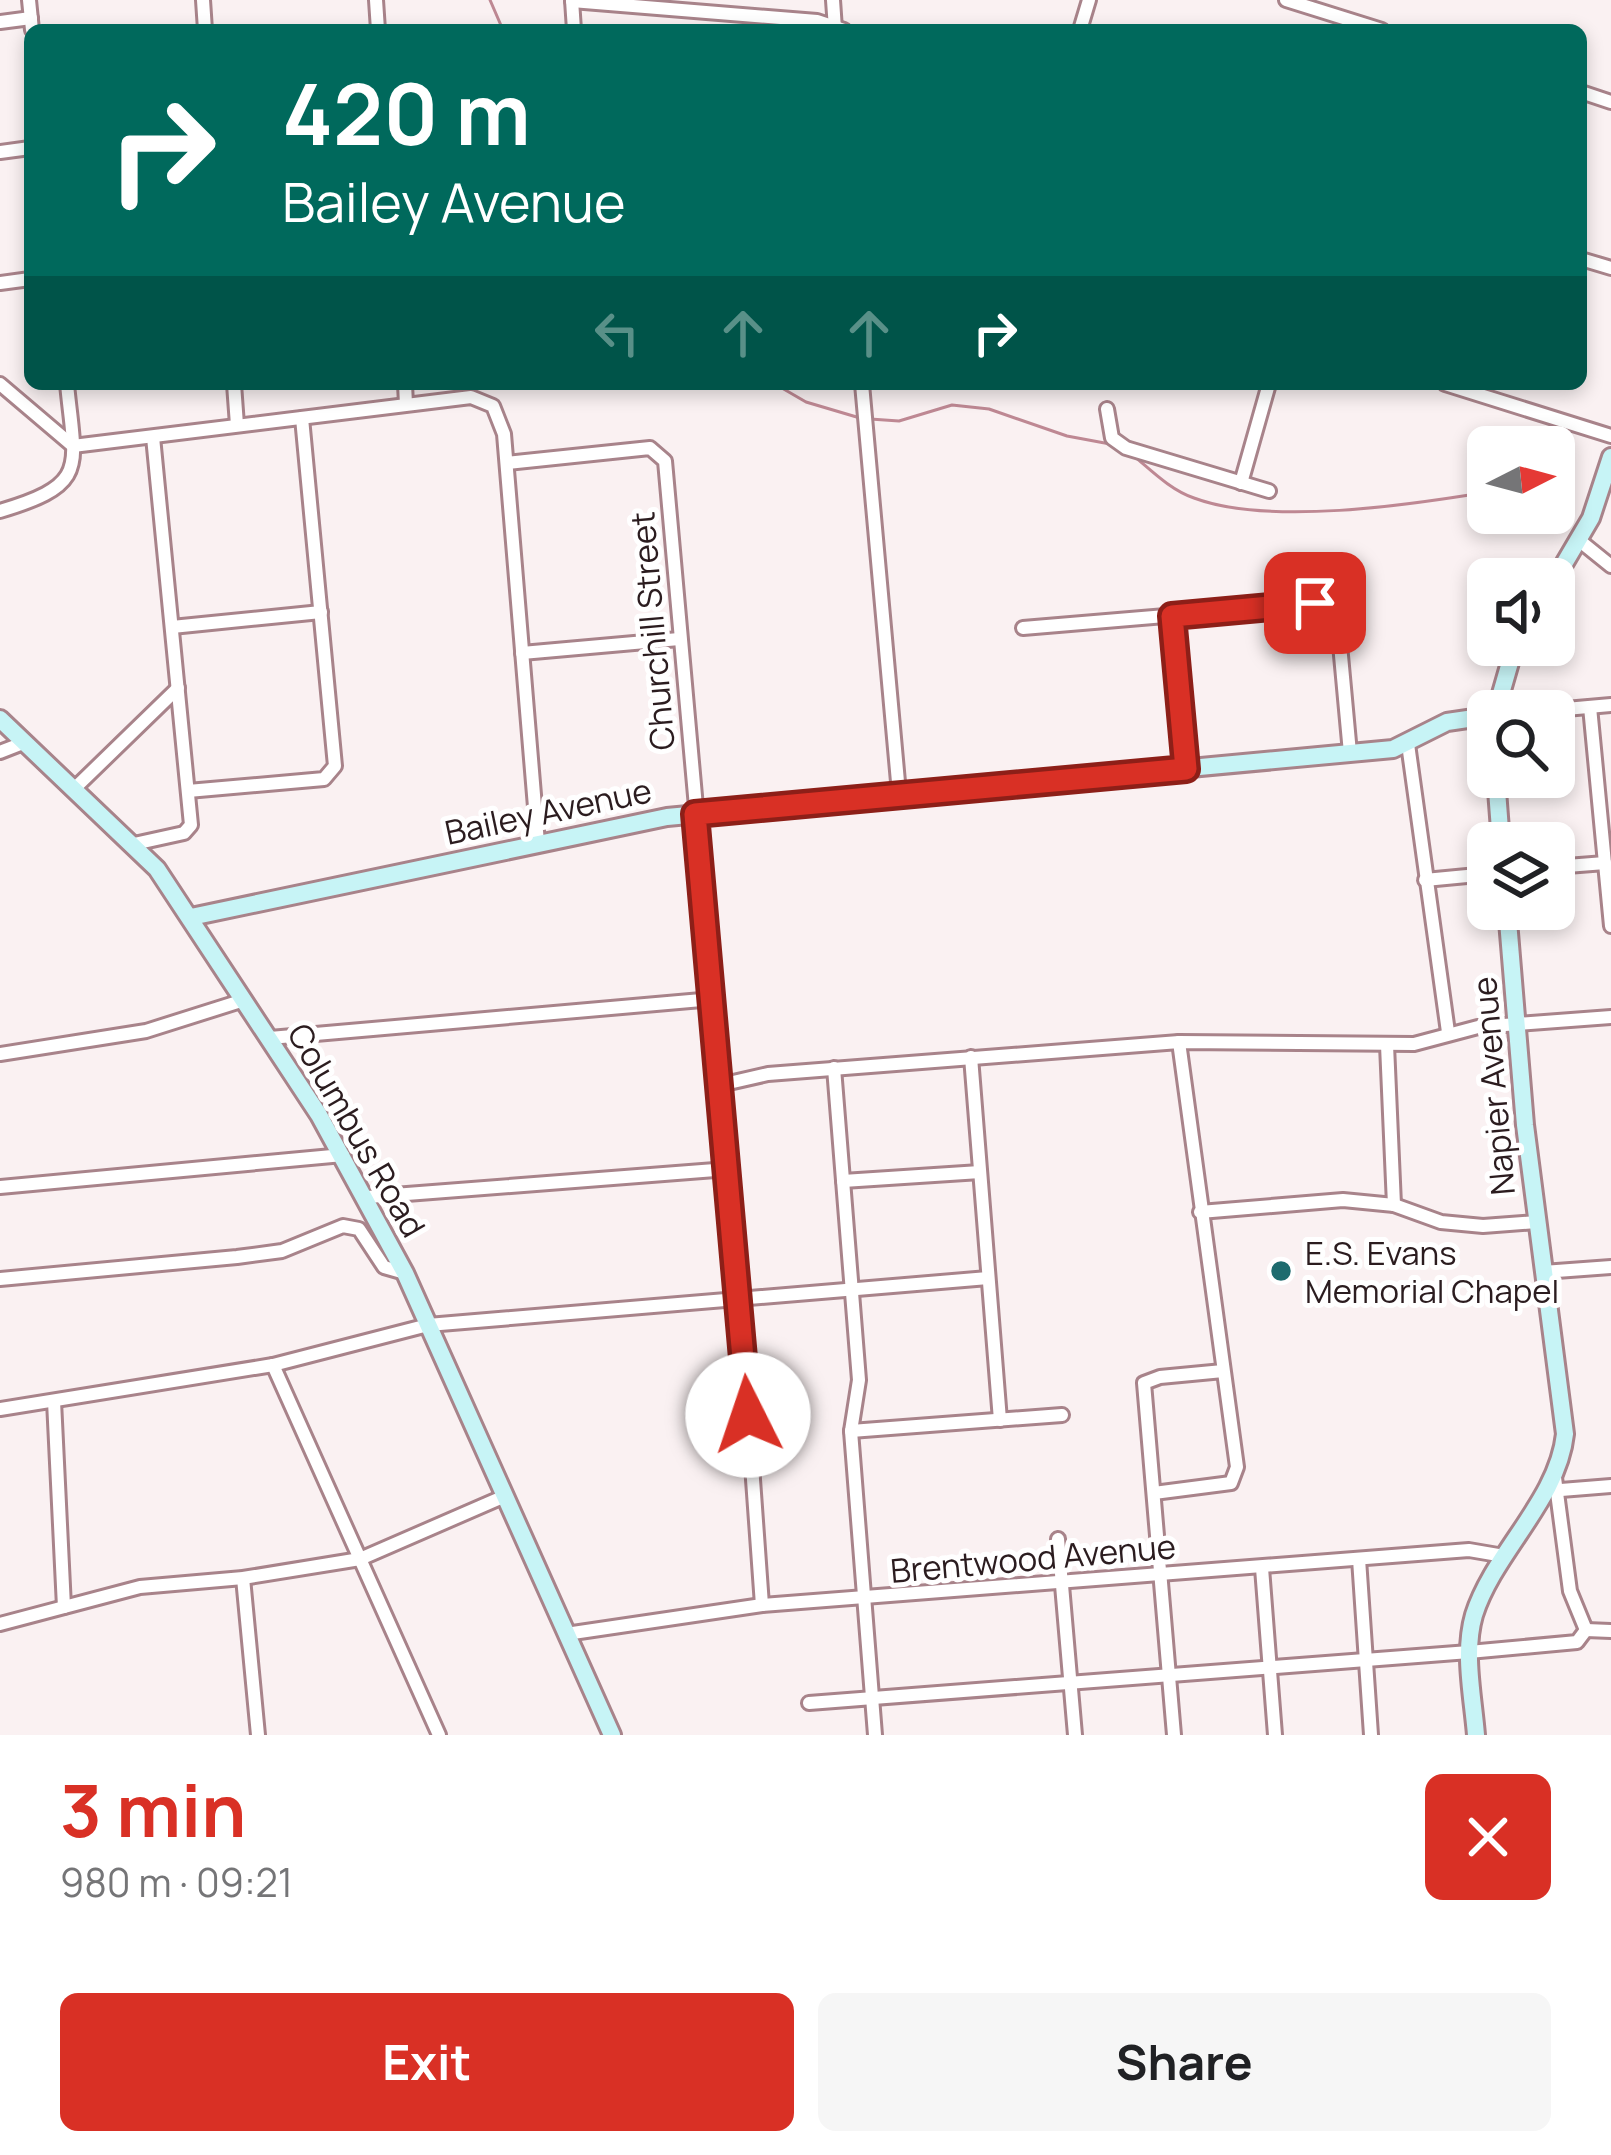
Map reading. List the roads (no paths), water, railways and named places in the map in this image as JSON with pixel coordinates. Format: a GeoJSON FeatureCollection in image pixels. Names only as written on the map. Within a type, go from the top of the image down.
{"type":"FeatureCollection","features":[{"type":"Feature","properties":{"kind":"street"},"geometry":{"type":"LineString","coordinates":[[0,22],[31,24],[29,0]]}},
{"type":"Feature","properties":{"kind":"street"},"geometry":{"type":"LineString","coordinates":[[572,0],[792,24]]}},
{"type":"Feature","properties":{"kind":"street"},"geometry":{"type":"LineString","coordinates":[[1286,0],[1361,24]]}},
{"type":"Feature","properties":{"kind":"street"},"geometry":{"type":"LineString","coordinates":[[0,384],[73,446],[476,398],[499,412],[538,843]]}},
{"type":"Feature","properties":{"kind":"street"},"geometry":{"type":"LineString","coordinates":[[0,511],[57,491],[71,470],[68,390]]}},
{"type":"Feature","properties":{"kind":"street"},"geometry":{"type":"LineString","coordinates":[[234,390],[237,425]]}},
{"type":"Feature","properties":{"kind":"street"},"geometry":{"type":"LineString","coordinates":[[405,390],[406,404]]}},
{"type":"Feature","properties":{"kind":"street"},"geometry":{"type":"LineString","coordinates":[[863,390],[899,794]]}},
{"type":"Feature","properties":{"kind":"street"},"geometry":{"type":"LineString","coordinates":[[1241,483],[1268,390]]}},
{"type":"Feature","properties":{"kind":"street"},"geometry":{"type":"LineString","coordinates":[[1464,390],[1611,436]]}},
{"type":"Feature","properties":{"kind":"street"},"geometry":{"type":"LineString","coordinates":[[1107,409],[1112,438],[1126,448],[1269,491]]}},
{"type":"Feature","properties":{"kind":"street"},"geometry":{"type":"LineString","coordinates":[[188,791],[331,775],[335,762],[302,418]]}},
{"type":"Feature","properties":{"kind":"street"},"geometry":{"type":"LineString","coordinates":[[134,844],[187,831],[188,791],[153,437]]}},
{"type":"Feature","properties":{"kind":"street","name":"Churchill Street"},"geometry":{"type":"LineString","coordinates":[[507,463],[650,448],[660,452],[740,1298],[762,1605]]}},
{"type":"Feature","properties":{"kind":"street"},"geometry":{"type":"LineString","coordinates":[[1569,558],[1580,541],[1611,457]]}},
{"type":"Feature","properties":{"kind":"street"},"geometry":{"type":"LineString","coordinates":[[1580,541],[1611,566]]}},
{"type":"Feature","properties":{"kind":"street"},"geometry":{"type":"LineString","coordinates":[[1023,628],[1335,604],[1350,753]]}},
{"type":"Feature","properties":{"kind":"street"},"geometry":{"type":"LineString","coordinates":[[172,627],[321,613]]}},
{"type":"Feature","properties":{"kind":"street"},"geometry":{"type":"LineString","coordinates":[[1172,616],[1186,769]]}},
{"type":"Feature","properties":{"kind":"street"},"geometry":{"type":"LineString","coordinates":[[522,653],[679,638]]}},
{"type":"Feature","properties":{"kind":"street"},"geometry":{"type":"LineString","coordinates":[[75,788],[178,688]]}},
{"type":"Feature","properties":{"kind":"street"},"geometry":{"type":"LineString","coordinates":[[1575,708],[1611,705]]}},
{"type":"Feature","properties":{"kind":"street"},"geometry":{"type":"LineString","coordinates":[[1590,707],[1611,926]]}},
{"type":"Feature","properties":{"kind":"street","name":"Columbus Road"},"geometry":{"type":"LineString","coordinates":[[0,719],[134,844],[191,917],[344,1155],[405,1273],[612,1735]]}},
{"type":"Feature","properties":{"kind":"street","name":"Bailey Avenue"},"geometry":{"type":"LineString","coordinates":[[191,917],[695,814],[1350,753],[1408,744],[1447,722],[1467,719]]}},
{"type":"Feature","properties":{"kind":"street"},"geometry":{"type":"LineString","coordinates":[[0,752],[23,743]]}},
{"type":"Feature","properties":{"kind":"street"},"geometry":{"type":"LineString","coordinates":[[1408,744],[1448,1032]]}},
{"type":"Feature","properties":{"kind":"street"},"geometry":{"type":"LineString","coordinates":[[1575,865],[1605,863]]}},
{"type":"Feature","properties":{"kind":"street"},"geometry":{"type":"LineString","coordinates":[[1426,880],[1467,876]]}},
{"type":"Feature","properties":{"kind":"street","name":"Napier Avenue"},"geometry":{"type":"LineString","coordinates":[[1476,1735],[1469,1652],[1473,1618],[1554,1470],[1564,1423],[1536,1222],[1509,930]]}},
{"type":"Feature","properties":{"kind":"street"},"geometry":{"type":"LineString","coordinates":[[270,1038],[713,999]]}},
{"type":"Feature","properties":{"kind":"street"},"geometry":{"type":"LineString","coordinates":[[0,1054],[146,1031],[244,1000]]}},
{"type":"Feature","properties":{"kind":"street"},"geometry":{"type":"LineString","coordinates":[[719,1085],[734,1078],[834,1068],[1179,1042],[1330,1040],[1388,1045],[1428,1041],[1448,1032],[1611,1017]]}},
{"type":"Feature","properties":{"kind":"street"},"geometry":{"type":"LineString","coordinates":[[1154,1493],[1216,1487],[1234,1479],[1238,1467],[1179,1042]]}},
{"type":"Feature","properties":{"kind":"street"},"geometry":{"type":"LineString","coordinates":[[1388,1045],[1394,1205]]}},
{"type":"Feature","properties":{"kind":"street"},"geometry":{"type":"LineString","coordinates":[[971,1057],[1000,1420]]}},
{"type":"Feature","properties":{"kind":"street"},"geometry":{"type":"LineString","coordinates":[[834,1068],[859,1380],[851,1431],[875,1735]]}},
{"type":"Feature","properties":{"kind":"street"},"geometry":{"type":"LineString","coordinates":[[0,1187],[344,1155]]}},
{"type":"Feature","properties":{"kind":"street"},"geometry":{"type":"LineString","coordinates":[[368,1197],[728,1168]]}},
{"type":"Feature","properties":{"kind":"street"},"geometry":{"type":"LineString","coordinates":[[843,1181],[980,1172]]}},
{"type":"Feature","properties":{"kind":"street"},"geometry":{"type":"LineString","coordinates":[[1200,1212],[1343,1200],[1394,1205],[1441,1222],[1483,1226],[1536,1222]]}},
{"type":"Feature","properties":{"kind":"street"},"geometry":{"type":"LineString","coordinates":[[0,1279],[281,1251],[343,1226],[358,1229],[384,1267],[405,1273]]}},
{"type":"Feature","properties":{"kind":"street"},"geometry":{"type":"LineString","coordinates":[[1543,1272],[1611,1268]]}},
{"type":"Feature","properties":{"kind":"street"},"geometry":{"type":"LineString","coordinates":[[0,1409],[273,1365],[428,1325],[988,1278]]}},
{"type":"Feature","properties":{"kind":"street"},"geometry":{"type":"LineString","coordinates":[[273,1365],[439,1735]]}},
{"type":"Feature","properties":{"kind":"street"},"geometry":{"type":"LineString","coordinates":[[1174,1735],[1144,1383],[1160,1376],[1223,1371]]}},
{"type":"Feature","properties":{"kind":"street"},"geometry":{"type":"LineString","coordinates":[[54,1401],[64,1607]]}},
{"type":"Feature","properties":{"kind":"street"},"geometry":{"type":"LineString","coordinates":[[851,1431],[1062,1415]]}},
{"type":"Feature","properties":{"kind":"street"},"geometry":{"type":"LineString","coordinates":[[1554,1470],[1561,1490],[1570,1592],[1586,1630]]}},
{"type":"Feature","properties":{"kind":"street"},"geometry":{"type":"LineString","coordinates":[[1561,1490],[1611,1486]]}},
{"type":"Feature","properties":{"kind":"street"},"geometry":{"type":"LineString","coordinates":[[0,1624],[140,1588],[243,1578],[361,1558],[505,1496]]}},
{"type":"Feature","properties":{"kind":"street"},"geometry":{"type":"LineString","coordinates":[[1058,1539],[1075,1735]]}},
{"type":"Feature","properties":{"kind":"street","name":"Brentwood Avenue"},"geometry":{"type":"LineString","coordinates":[[566,1634],[762,1605],[1468,1550],[1504,1556]]}},
{"type":"Feature","properties":{"kind":"street"},"geometry":{"type":"LineString","coordinates":[[1359,1559],[1371,1735]]}},
{"type":"Feature","properties":{"kind":"street"},"geometry":{"type":"LineString","coordinates":[[1262,1568],[1275,1735]]}},
{"type":"Feature","properties":{"kind":"street"},"geometry":{"type":"LineString","coordinates":[[243,1578],[258,1735]]}},
{"type":"Feature","properties":{"kind":"street"},"geometry":{"type":"LineString","coordinates":[[1586,1630],[1611,1630]]}},
{"type":"Feature","properties":{"kind":"street"},"geometry":{"type":"LineString","coordinates":[[809,1703],[1577,1642],[1586,1630]]}},
{"type":"Feature","properties":{"kind":"waterway"},"geometry":{"type":"LineString","coordinates":[[490,0],[500,24]]}},
{"type":"Feature","properties":{"kind":"waterway"},"geometry":{"type":"LineString","coordinates":[[785,390],[806,402],[860,418]]}},
{"type":"Feature","properties":{"kind":"waterway"},"geometry":{"type":"LineString","coordinates":[[870,419],[899,421],[952,405],[989,409],[1067,436],[1110,444]]}},
{"type":"Feature","properties":{"kind":"waterway"},"geometry":{"type":"LineString","coordinates":[[1134,456],[1186,495],[1260,511],[1340,510],[1467,495]]}},
{"type":"Feature","properties":{"kind":"place","name":"E.S. Evans Memorial Chapel"},"geometry":{"type":"Point","coordinates":[1281,1271]}}]}
